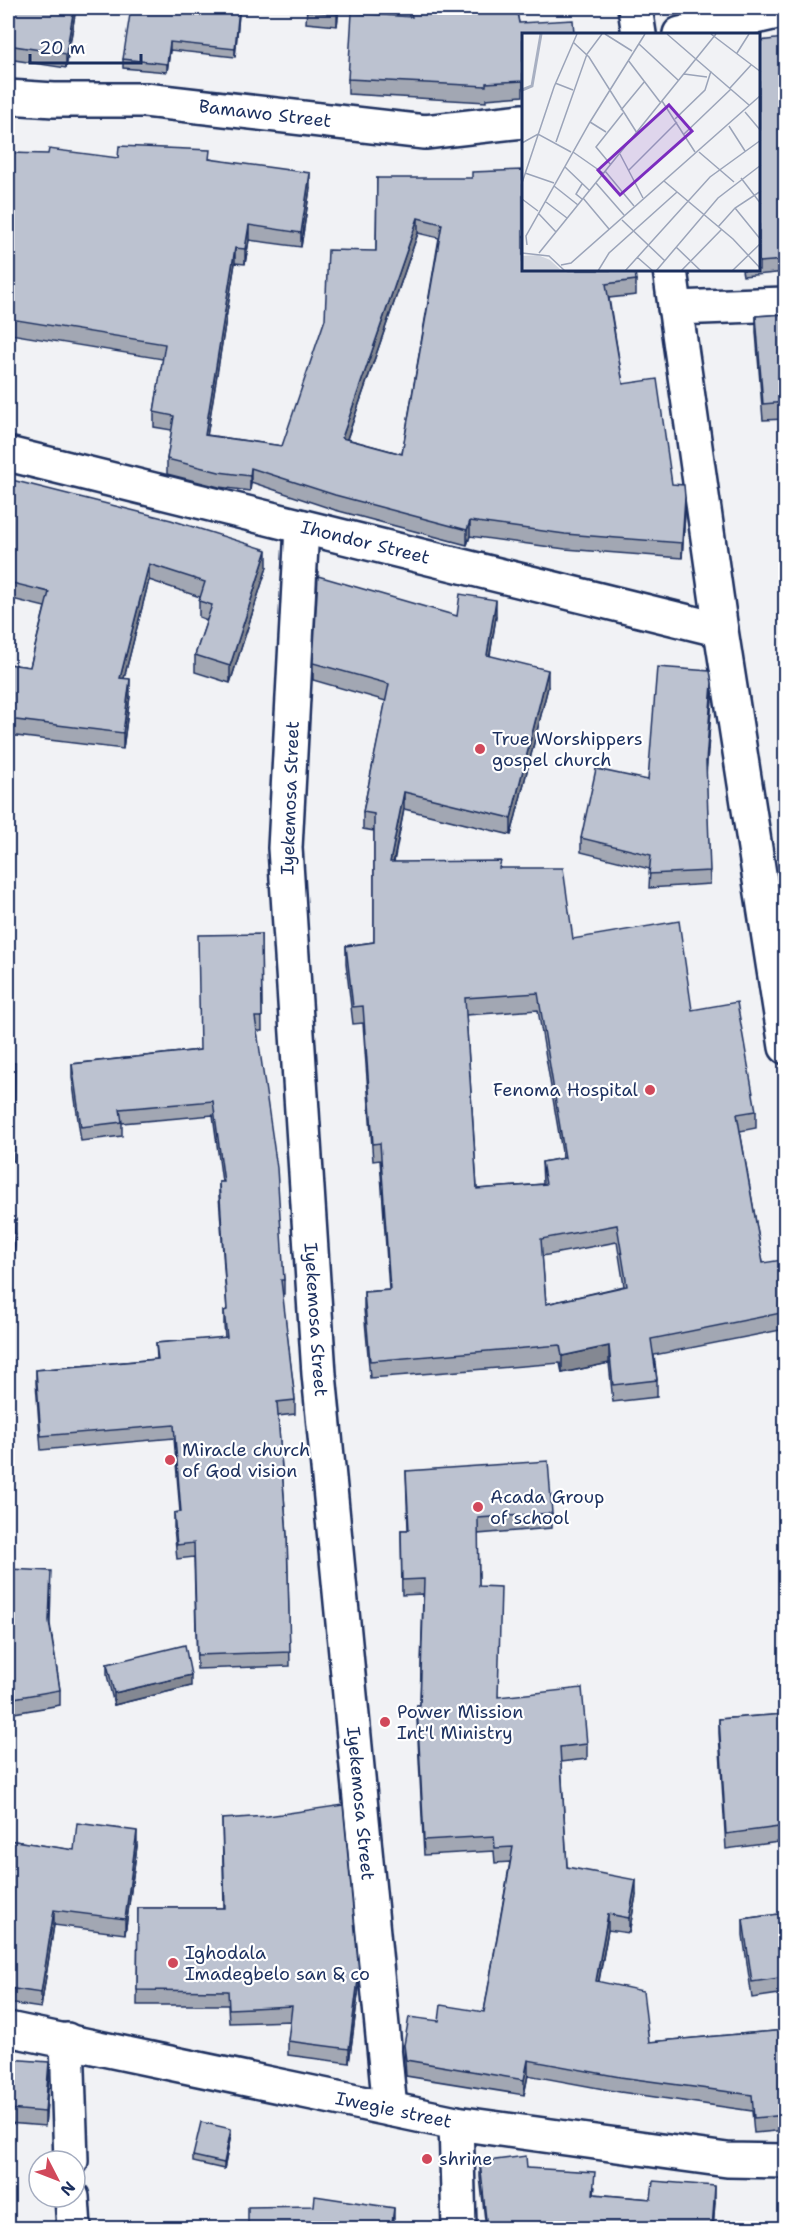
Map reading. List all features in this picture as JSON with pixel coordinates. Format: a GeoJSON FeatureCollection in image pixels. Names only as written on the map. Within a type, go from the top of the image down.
{"type":"FeatureCollection","features":[{"type":"Feature","properties":{"kind":"street"},"geometry":{"type":"LineString","coordinates":[[635,8],[639,33]]}},
{"type":"Feature","properties":{"kind":"street"},"geometry":{"type":"LineString","coordinates":[[684,33],[786,10]]}},
{"type":"Feature","properties":{"kind":"street","name":"Bamawo Street"},"geometry":{"type":"LineString","coordinates":[[8,97],[54,100],[145,100],[425,132],[522,122]]}},
{"type":"Feature","properties":{"kind":"street"},"geometry":{"type":"LineString","coordinates":[[670,272],[721,630],[786,1047]]}},
{"type":"Feature","properties":{"kind":"street"},"geometry":{"type":"LineString","coordinates":[[675,308],[786,304]]}},
{"type":"Feature","properties":{"kind":"street","name":"Ihondor Street"},"geometry":{"type":"LineString","coordinates":[[8,454],[721,630]]}},
{"type":"Feature","properties":{"kind":"street","name":"Iyekemosa Street"},"geometry":{"type":"LineString","coordinates":[[302,527],[285,848],[319,1374],[390,2109]]}},
{"type":"Feature","properties":{"kind":"street","name":"Iwegie street"},"geometry":{"type":"LineString","coordinates":[[8,2029],[456,2123],[727,2160],[786,2161]]}},
{"type":"Feature","properties":{"kind":"street"},"geometry":{"type":"LineString","coordinates":[[67,2040],[71,2149]]}},
{"type":"Feature","properties":{"kind":"street"},"geometry":{"type":"LineString","coordinates":[[456,2123],[459,2229]]}},
{"type":"Feature","properties":{"kind":"street"},"geometry":{"type":"LineString","coordinates":[[73,2209],[74,2229]]}},
{"type":"Feature","properties":{"kind":"building"},"geometry":{"type":"Polygon","coordinates":[[[8,8],[74,8],[66,54],[8,45],[8,8]]]}},
{"type":"Feature","properties":{"kind":"building"},"geometry":{"type":"Polygon","coordinates":[[[131,8],[239,8],[235,49],[170,42],[167,64],[123,59],[131,8]]]}},
{"type":"Feature","properties":{"kind":"building"},"geometry":{"type":"Polygon","coordinates":[[[307,8],[338,8],[337,14],[306,11],[307,8]]]}},
{"type":"Feature","properties":{"kind":"building"},"geometry":{"type":"Polygon","coordinates":[[[410,8],[516,8],[519,23],[573,20],[574,33],[522,33],[522,81],[486,83],[486,86],[348,79],[352,13],[412,17],[410,8]]]}},
{"type":"Feature","properties":{"kind":"building"},"geometry":{"type":"Polygon","coordinates":[[[784,38],[786,57],[786,260],[760,262],[760,41],[784,38]]]}},
{"type":"Feature","properties":{"kind":"building"},"geometry":{"type":"Polygon","coordinates":[[[119,146],[210,150],[209,159],[310,173],[301,233],[249,225],[245,249],[235,248],[205,435],[282,446],[325,319],[328,250],[376,251],[377,178],[472,178],[472,172],[522,170],[522,272],[635,272],[636,280],[606,284],[623,384],[657,379],[672,484],[684,485],[682,543],[565,534],[470,521],[467,530],[335,495],[251,468],[250,476],[219,472],[167,459],[174,416],[154,412],[165,344],[11,319],[8,335],[8,153],[48,154],[49,149],[118,158],[119,146]],[[418,218],[342,438],[402,454],[442,224],[418,218]]]}},
{"type":"Feature","properties":{"kind":"building"},"geometry":{"type":"Polygon","coordinates":[[[786,314],[786,402],[763,404],[756,316],[786,314]]]}},
{"type":"Feature","properties":{"kind":"building"},"geometry":{"type":"Polygon","coordinates":[[[8,479],[171,520],[267,550],[230,666],[195,655],[212,605],[199,601],[205,582],[149,564],[120,678],[130,679],[123,733],[8,719],[8,664],[30,667],[49,592],[8,582],[8,479]]]}},
{"type":"Feature","properties":{"kind":"building"},"geometry":{"type":"Polygon","coordinates":[[[318,576],[457,616],[460,594],[496,600],[487,655],[548,670],[511,818],[404,792],[390,862],[501,861],[499,868],[563,868],[573,939],[679,921],[692,1010],[737,1002],[756,1111],[737,1114],[763,1263],[782,1260],[786,1279],[786,1312],[651,1339],[657,1380],[613,1385],[609,1346],[562,1356],[560,1345],[370,1361],[364,1292],[390,1290],[380,1143],[373,1144],[363,1006],[353,1007],[346,946],[374,942],[374,814],[363,812],[389,684],[313,663],[318,576]],[[538,993],[465,998],[477,1189],[546,1184],[542,1162],[565,1158],[538,993]],[[617,1225],[541,1239],[546,1304],[627,1286],[617,1225]]]}},
{"type":"Feature","properties":{"kind":"building"},"geometry":{"type":"Polygon","coordinates":[[[657,667],[710,671],[712,683],[706,762],[710,871],[649,874],[651,855],[581,838],[596,769],[648,780],[657,667]]]}},
{"type":"Feature","properties":{"kind":"building"},"geometry":{"type":"Polygon","coordinates":[[[261,934],[262,1017],[255,1017],[277,1168],[284,1280],[281,1280],[295,1400],[277,1402],[287,1536],[290,1652],[197,1655],[194,1543],[177,1545],[174,1513],[181,1512],[174,1425],[41,1436],[36,1370],[158,1359],[156,1343],[227,1337],[219,1182],[224,1182],[213,1101],[120,1109],[122,1122],[81,1127],[72,1064],[200,1050],[198,935],[261,934]]]}},
{"type":"Feature","properties":{"kind":"building"},"geometry":{"type":"Polygon","coordinates":[[[8,1063],[15,1063],[14,1145],[8,1145],[8,1063]]]}},
{"type":"Feature","properties":{"kind":"building"},"geometry":{"type":"Polygon","coordinates":[[[8,1218],[16,1219],[10,1282],[8,1282],[8,1218]]]}},
{"type":"Feature","properties":{"kind":"building"},"geometry":{"type":"Polygon","coordinates":[[[548,1461],[552,1513],[478,1518],[479,1586],[501,1587],[498,1697],[582,1688],[587,1744],[560,1747],[567,1867],[636,1880],[629,1918],[608,1914],[596,1981],[643,1991],[649,2042],[786,2030],[786,2115],[754,2118],[752,2095],[620,2077],[528,2060],[524,2080],[406,2060],[404,2045],[409,2017],[439,2021],[441,2005],[484,2012],[513,1847],[495,1848],[494,1836],[424,1840],[417,1705],[420,1705],[424,1579],[402,1580],[401,1530],[409,1530],[406,1471],[548,1461]]]}},
{"type":"Feature","properties":{"kind":"building"},"geometry":{"type":"Polygon","coordinates":[[[8,1569],[51,1571],[49,1621],[60,1690],[8,1699],[8,1569]]]}},
{"type":"Feature","properties":{"kind":"building"},"geometry":{"type":"Polygon","coordinates":[[[185,1645],[191,1675],[114,1693],[107,1664],[185,1645]]]}},
{"type":"Feature","properties":{"kind":"building"},"geometry":{"type":"Polygon","coordinates":[[[786,1714],[786,1826],[726,1834],[719,1719],[786,1714]]]}},
{"type":"Feature","properties":{"kind":"building"},"geometry":{"type":"Polygon","coordinates":[[[343,1805],[359,1972],[349,2049],[288,2041],[292,2006],[229,2009],[228,1991],[137,1990],[138,1908],[225,1908],[222,1819],[268,1816],[343,1805]]]}},
{"type":"Feature","properties":{"kind":"building"},"geometry":{"type":"Polygon","coordinates":[[[77,1823],[137,1831],[125,1919],[54,1910],[41,1993],[8,1988],[8,1840],[74,1850],[77,1823]]]}},
{"type":"Feature","properties":{"kind":"building"},"geometry":{"type":"Polygon","coordinates":[[[786,1913],[786,1977],[752,1982],[743,1919],[786,1913]]]}},
{"type":"Feature","properties":{"kind":"building"},"geometry":{"type":"Polygon","coordinates":[[[8,2059],[49,2062],[45,2112],[8,2109],[8,2059]]]}},
{"type":"Feature","properties":{"kind":"building"},"geometry":{"type":"Polygon","coordinates":[[[201,2122],[231,2129],[224,2163],[193,2156],[201,2122]]]}},
{"type":"Feature","properties":{"kind":"building"},"geometry":{"type":"Polygon","coordinates":[[[526,2156],[527,2168],[595,2172],[593,2194],[651,2199],[653,2181],[715,2186],[712,2229],[487,2229],[480,2162],[526,2156]]]}},
{"type":"Feature","properties":{"kind":"building"},"geometry":{"type":"Polygon","coordinates":[[[315,2196],[394,2208],[391,2229],[248,2229],[248,2207],[314,2206],[315,2196]]]}},
{"type":"Feature","properties":{"kind":"place","name":"True Worshippers gospel church"},"geometry":{"type":"Point","coordinates":[480,749]}},
{"type":"Feature","properties":{"kind":"place","name":"Fenoma Hospital"},"geometry":{"type":"Point","coordinates":[650,1090]}},
{"type":"Feature","properties":{"kind":"place","name":"Miracle church of God vision"},"geometry":{"type":"Point","coordinates":[170,1460]}},
{"type":"Feature","properties":{"kind":"place","name":"Acada Group of school"},"geometry":{"type":"Point","coordinates":[478,1507]}},
{"type":"Feature","properties":{"kind":"place","name":"Power Mission Int'l Ministry"},"geometry":{"type":"Point","coordinates":[385,1722]}},
{"type":"Feature","properties":{"kind":"place","name":"Ighodala Imadegbelo san & co"},"geometry":{"type":"Point","coordinates":[173,1963]}},
{"type":"Feature","properties":{"kind":"place","name":"shrine"},"geometry":{"type":"Point","coordinates":[427,2159]}}]}
